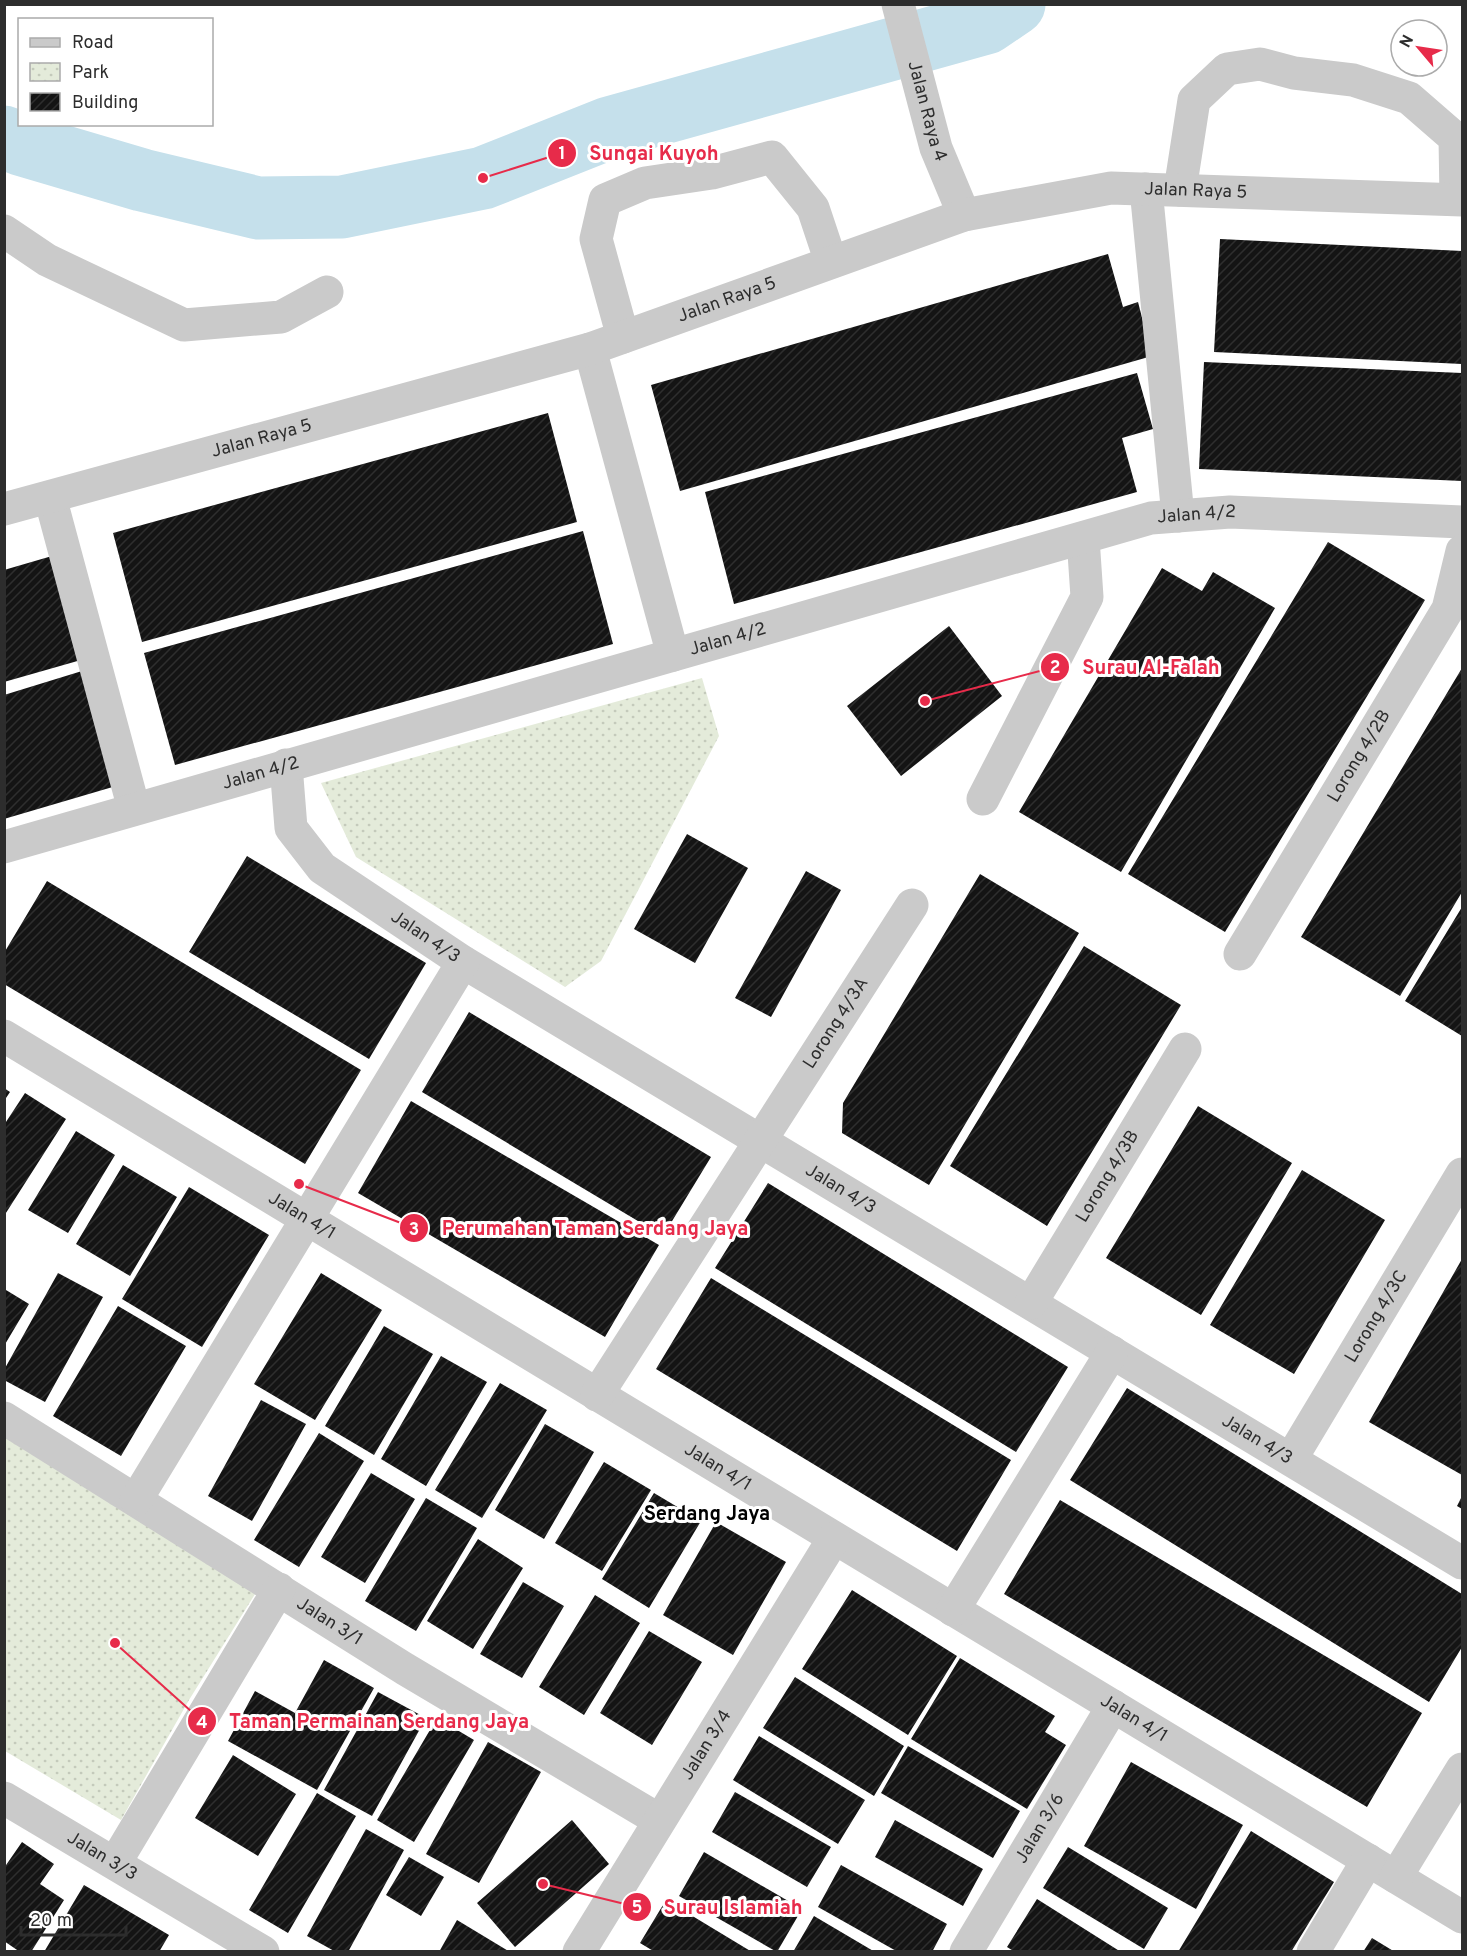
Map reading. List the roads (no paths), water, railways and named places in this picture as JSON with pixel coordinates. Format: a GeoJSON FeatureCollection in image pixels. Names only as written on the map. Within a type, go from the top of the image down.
{"type":"FeatureCollection","features":[{"type":"Feature","properties":{"kind":"street","name":"Jalan Raya 4"},"geometry":{"type":"LineString","coordinates":[[898,4],[936,148],[964,215]]}},
{"type":"Feature","properties":{"kind":"street"},"geometry":{"type":"LineString","coordinates":[[1180,190],[1194,100],[1227,69],[1260,64],[1294,74],[1353,80],[1409,98],[1455,138],[1459,200]]}},
{"type":"Feature","properties":{"kind":"street"},"geometry":{"type":"LineString","coordinates":[[623,337],[596,239],[605,200],[645,183],[712,172],[772,157],[813,208],[831,262]]}},
{"type":"Feature","properties":{"kind":"street","name":"Jalan Raya 5"},"geometry":{"type":"LineString","coordinates":[[4,509],[590,349],[964,215],[1111,188],[1459,200]]}},
{"type":"Feature","properties":{"kind":"street"},"geometry":{"type":"LineString","coordinates":[[1146,189],[1178,516]]}},
{"type":"Feature","properties":{"kind":"street"},"geometry":{"type":"LineString","coordinates":[[4,231],[47,260],[184,325],[281,317],[327,292]]}},
{"type":"Feature","properties":{"kind":"street"},"geometry":{"type":"LineString","coordinates":[[590,349],[673,655]]}},
{"type":"Feature","properties":{"kind":"street"},"geometry":{"type":"LineString","coordinates":[[50,497],[134,809]]}},
{"type":"Feature","properties":{"kind":"street","name":"Jalan 4/2"},"geometry":{"type":"LineString","coordinates":[[4,847],[1151,518],[1230,512],[1462,522]]}},
{"type":"Feature","properties":{"kind":"street"},"geometry":{"type":"LineString","coordinates":[[983,799],[1087,597],[1083,538]]}},
{"type":"Feature","properties":{"kind":"street","name":"Lorong 4/2B"},"geometry":{"type":"LineString","coordinates":[[1240,954],[1448,609],[1462,551]]}},
{"type":"Feature","properties":{"kind":"street","name":"Jalan 4/3"},"geometry":{"type":"LineString","coordinates":[[286,765],[291,828],[322,868],[463,962],[1462,1563]]}},
{"type":"Feature","properties":{"kind":"street","name":"Lorong 4/3A"},"geometry":{"type":"LineString","coordinates":[[597,1395],[912,905]]}},
{"type":"Feature","properties":{"kind":"street"},"geometry":{"type":"LineString","coordinates":[[136,1500],[463,962]]}},
{"type":"Feature","properties":{"kind":"street","name":"Jalan 4/1"},"geometry":{"type":"LineString","coordinates":[[4,1036],[1462,1917]]}},
{"type":"Feature","properties":{"kind":"street","name":"Lorong 4/3B"},"geometry":{"type":"LineString","coordinates":[[1031,1303],[1185,1049]]}},
{"type":"Feature","properties":{"kind":"street","name":"Lorong 4/3C"},"geometry":{"type":"LineString","coordinates":[[1291,1459],[1462,1174]]}},
{"type":"Feature","properties":{"kind":"street"},"geometry":{"type":"LineString","coordinates":[[953,1610],[1112,1352]]}},
{"type":"Feature","properties":{"kind":"street","name":"Jalan 3/1"},"geometry":{"type":"LineString","coordinates":[[4,1418],[405,1669],[659,1820]]}},
{"type":"Feature","properties":{"kind":"street","name":"Jalan 3/4"},"geometry":{"type":"LineString","coordinates":[[579,1952],[834,1538]]}},
{"type":"Feature","properties":{"kind":"street"},"geometry":{"type":"LineString","coordinates":[[115,1863],[279,1589]]}},
{"type":"Feature","properties":{"kind":"street","name":"Jalan 3/6"},"geometry":{"type":"LineString","coordinates":[[966,1952],[1113,1706]]}},
{"type":"Feature","properties":{"kind":"street"},"geometry":{"type":"LineString","coordinates":[[1396,1877],[1462,1770]]}},
{"type":"Feature","properties":{"kind":"street","name":"Jalan 3/3"},"geometry":{"type":"LineString","coordinates":[[4,1798],[115,1863],[215,1939],[263,1952]]}},
{"type":"Feature","properties":{"kind":"street"},"geometry":{"type":"LineString","coordinates":[[1313,1952],[1368,1860]]}},
{"type":"Feature","properties":{"kind":"waterway"},"geometry":{"type":"LineString","coordinates":[[4,137],[20,144],[142,180],[258,208],[342,207],[483,178],[609,128],[986,23],[1014,4]]}},
{"type":"Feature","properties":{"kind":"place","name":"Sungai Kuyoh"},"geometry":{"type":"Point","coordinates":[483,178]}},
{"type":"Feature","properties":{"kind":"place","name":"Surau Al-Falah"},"geometry":{"type":"Point","coordinates":[925,701]}},
{"type":"Feature","properties":{"kind":"place","name":"Perumahan Taman Serdang Jaya"},"geometry":{"type":"Point","coordinates":[299,1184]}},
{"type":"Feature","properties":{"kind":"place","name":"Taman Permainan Serdang Jaya"},"geometry":{"type":"Point","coordinates":[115,1643]}},
{"type":"Feature","properties":{"kind":"place","name":"Surau Islamiah"},"geometry":{"type":"Point","coordinates":[543,1884]}},
{"type":"Feature","properties":{"kind":"district","name":"Serdang Jaya"},"geometry":{"type":"Point","coordinates":[707,1515]}}]}
